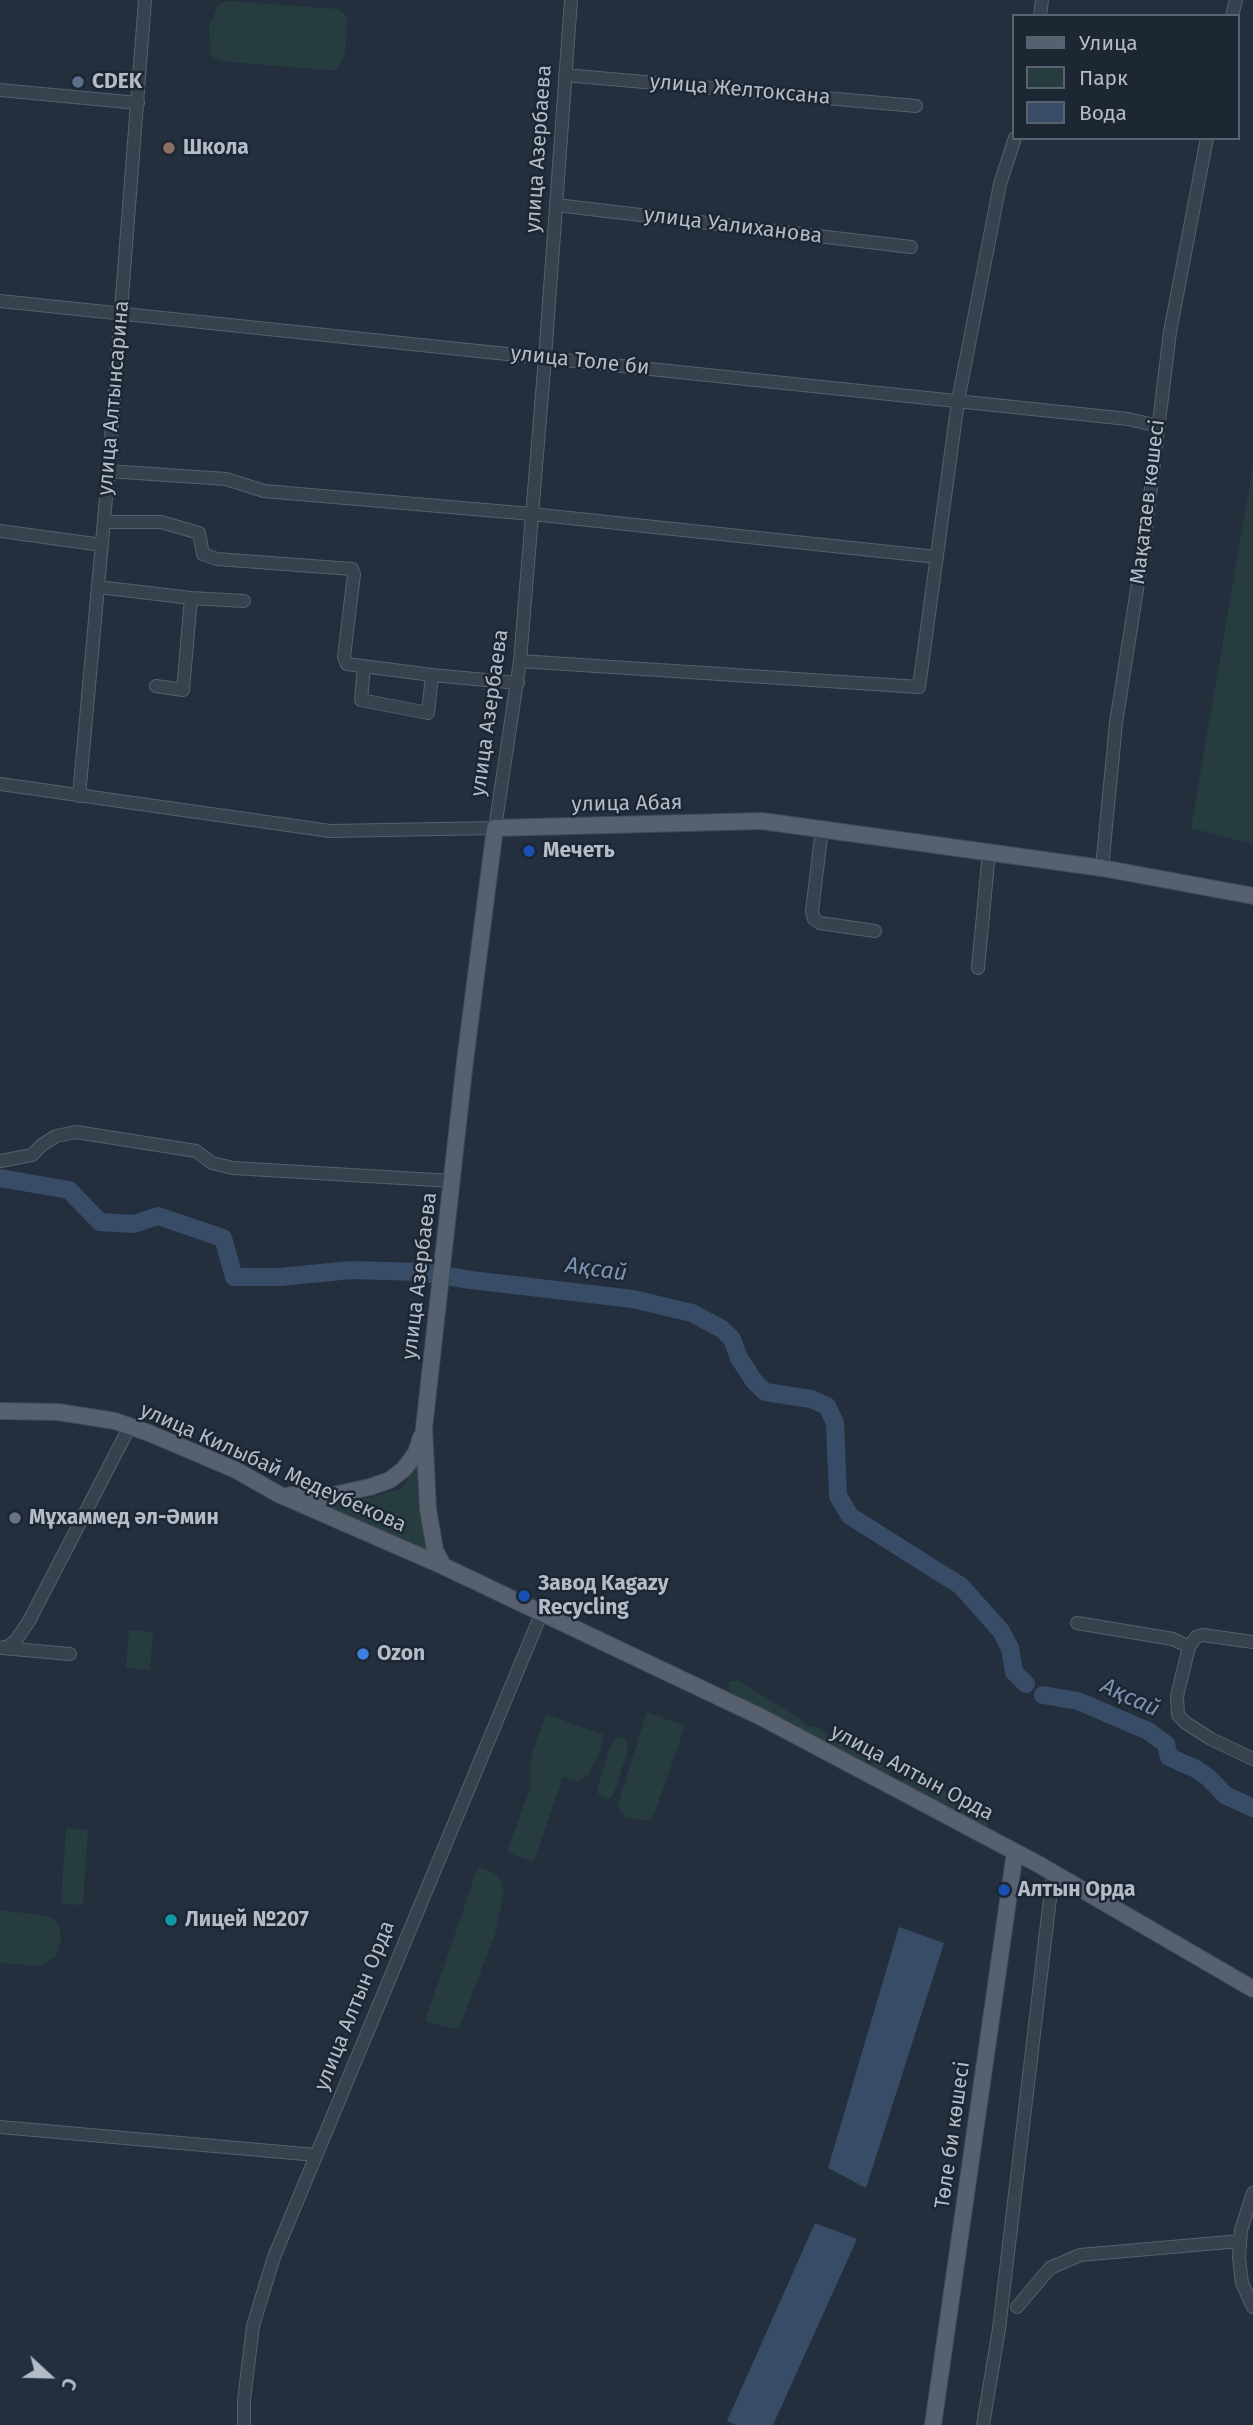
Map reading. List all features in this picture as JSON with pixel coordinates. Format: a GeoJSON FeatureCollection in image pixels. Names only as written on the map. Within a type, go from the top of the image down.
{"type":"FeatureCollection","features":[{"type":"Feature","properties":{"kind":"main road","name":"улица Абая"},"geometry":{"type":"LineString","coordinates":[[495,828],[762,821],[1102,868],[1253,896]]}},
{"type":"Feature","properties":{"kind":"main road","name":"улица Азербаева"},"geometry":{"type":"LineString","coordinates":[[443,1566],[435,1550],[429,1509],[424,1428],[495,828]]}},
{"type":"Feature","properties":{"kind":"main road","name":"улица Килыбай Медеубекова"},"geometry":{"type":"LineString","coordinates":[[0,1411],[58,1412],[130,1426],[236,1470],[278,1494],[443,1566]]}},
{"type":"Feature","properties":{"kind":"main road","name":"улица Азербаева"},"geometry":{"type":"LineString","coordinates":[[278,1494],[324,1497],[390,1480],[404,1469],[416,1453],[424,1428]]}},
{"type":"Feature","properties":{"kind":"main road","name":"улица Алтын Орда"},"geometry":{"type":"LineString","coordinates":[[443,1566],[761,1717],[1053,1873],[1253,1989]]}},
{"type":"Feature","properties":{"kind":"main road","name":"Төле би көшесі"},"geometry":{"type":"LineString","coordinates":[[933,2425],[1015,1852]]}},
{"type":"Feature","properties":{"kind":"street","name":"улица Алтынсарина"},"geometry":{"type":"LineString","coordinates":[[79,796],[104,522],[145,0]]}},
{"type":"Feature","properties":{"kind":"street","name":"улица Азербаева"},"geometry":{"type":"LineString","coordinates":[[495,828],[518,683],[571,0]]}},
{"type":"Feature","properties":{"kind":"street","name":"улица Желтоксана"},"geometry":{"type":"LineString","coordinates":[[565,75],[916,106]]}},
{"type":"Feature","properties":{"kind":"street"},"geometry":{"type":"LineString","coordinates":[[0,90],[138,103]]}},
{"type":"Feature","properties":{"kind":"street"},"geometry":{"type":"LineString","coordinates":[[520,661],[919,687],[958,401],[1000,184],[1014,140]]}},
{"type":"Feature","properties":{"kind":"street","name":"Мақатаев көшесі"},"geometry":{"type":"LineString","coordinates":[[1102,868],[1116,723],[1144,545],[1170,332],[1208,140]]}},
{"type":"Feature","properties":{"kind":"street","name":"улица Уалиханова"},"geometry":{"type":"LineString","coordinates":[[556,205],[911,247]]}},
{"type":"Feature","properties":{"kind":"street","name":"улица Толе би"},"geometry":{"type":"LineString","coordinates":[[0,301],[1128,419],[1158,426]]}},
{"type":"Feature","properties":{"kind":"street"},"geometry":{"type":"LineString","coordinates":[[108,471],[226,479],[264,491],[532,514],[937,557]]}},
{"type":"Feature","properties":{"kind":"street"},"geometry":{"type":"LineString","coordinates":[[104,522],[161,522],[199,533],[204,554],[217,559],[352,569],[354,574],[344,657],[347,664],[518,683]]}},
{"type":"Feature","properties":{"kind":"street"},"geometry":{"type":"LineString","coordinates":[[0,531],[102,545]]}},
{"type":"Feature","properties":{"kind":"street"},"geometry":{"type":"LineString","coordinates":[[98,587],[244,601]]}},
{"type":"Feature","properties":{"kind":"street"},"geometry":{"type":"LineString","coordinates":[[156,687],[183,690],[191,598]]}},
{"type":"Feature","properties":{"kind":"street"},"geometry":{"type":"LineString","coordinates":[[363,667],[361,700],[428,713],[432,675]]}},
{"type":"Feature","properties":{"kind":"street","name":"улица Абая"},"geometry":{"type":"LineString","coordinates":[[0,785],[330,831],[495,828]]}},
{"type":"Feature","properties":{"kind":"street"},"geometry":{"type":"LineString","coordinates":[[822,830],[812,911],[814,919],[820,923],[875,931]]}},
{"type":"Feature","properties":{"kind":"street"},"geometry":{"type":"LineString","coordinates":[[978,968],[989,852]]}},
{"type":"Feature","properties":{"kind":"street"},"geometry":{"type":"LineString","coordinates":[[0,1161],[32,1155],[42,1144],[56,1136],[76,1132],[196,1151],[212,1163],[233,1168],[452,1181]]}},
{"type":"Feature","properties":{"kind":"street"},"geometry":{"type":"LineString","coordinates":[[1,1648],[16,1640],[29,1621],[130,1426]]}},
{"type":"Feature","properties":{"kind":"street","name":"улица Алтын Орда"},"geometry":{"type":"LineString","coordinates":[[244,2425],[244,2400],[253,2326],[274,2257],[542,1612]]}},
{"type":"Feature","properties":{"kind":"street"},"geometry":{"type":"LineString","coordinates":[[1077,1623],[1173,1639],[1189,1647]]}},
{"type":"Feature","properties":{"kind":"street"},"geometry":{"type":"LineString","coordinates":[[1253,1642],[1203,1635],[1196,1637],[1189,1647],[1177,1696],[1178,1715],[1186,1723],[1211,1739],[1253,1759]]}},
{"type":"Feature","properties":{"kind":"street"},"geometry":{"type":"LineString","coordinates":[[1,1648],[69,1654]]}},
{"type":"Feature","properties":{"kind":"street"},"geometry":{"type":"LineString","coordinates":[[983,2425],[999,2329],[1053,1873]]}},
{"type":"Feature","properties":{"kind":"street"},"geometry":{"type":"LineString","coordinates":[[0,2127],[316,2155]]}},
{"type":"Feature","properties":{"kind":"street"},"geometry":{"type":"LineString","coordinates":[[1253,2193],[1241,2230],[1239,2258],[1242,2283],[1253,2306]]}},
{"type":"Feature","properties":{"kind":"street"},"geometry":{"type":"LineString","coordinates":[[1017,2307],[1050,2268],[1080,2255],[1240,2241]]}},
{"type":"Feature","properties":{"kind":"green space"},"geometry":{"type":"Polygon","coordinates":[[[226,1],[339,9],[347,17],[347,27],[345,53],[339,67],[336,70],[326,70],[219,61],[212,56],[210,50],[209,26],[219,4],[226,1]]]}},
{"type":"Feature","properties":{"kind":"green space"},"geometry":{"type":"Polygon","coordinates":[[[1253,466],[1253,844],[1191,828],[1253,466]]]}},
{"type":"Feature","properties":{"kind":"green space"},"geometry":{"type":"Polygon","coordinates":[[[421,1456],[420,1499],[427,1552],[311,1503],[346,1504],[401,1489],[421,1456]]]}},
{"type":"Feature","properties":{"kind":"green space"},"geometry":{"type":"Polygon","coordinates":[[[129,1630],[153,1632],[150,1670],[126,1668],[129,1630]]]}},
{"type":"Feature","properties":{"kind":"green space"},"geometry":{"type":"Polygon","coordinates":[[[730,1681],[739,1681],[799,1718],[807,1726],[820,1728],[830,1737],[863,1751],[865,1758],[877,1760],[890,1771],[890,1777],[737,1699],[728,1688],[730,1681]]]}},
{"type":"Feature","properties":{"kind":"green space"},"geometry":{"type":"Polygon","coordinates":[[[647,1712],[685,1726],[655,1812],[651,1818],[645,1820],[625,1817],[617,1807],[647,1712]]]}},
{"type":"Feature","properties":{"kind":"green space"},"geometry":{"type":"Polygon","coordinates":[[[548,1715],[604,1737],[587,1776],[578,1781],[563,1777],[536,1855],[531,1861],[507,1852],[530,1788],[531,1757],[548,1715]]]}},
{"type":"Feature","properties":{"kind":"green space"},"geometry":{"type":"Polygon","coordinates":[[[621,1736],[626,1740],[628,1749],[613,1796],[607,1799],[598,1794],[598,1785],[610,1748],[616,1738],[621,1736]]]}},
{"type":"Feature","properties":{"kind":"green space"},"geometry":{"type":"Polygon","coordinates":[[[904,1779],[921,1780],[942,1789],[973,1808],[989,1825],[982,1829],[966,1821],[961,1813],[949,1810],[898,1784],[904,1779]]]}},
{"type":"Feature","properties":{"kind":"green space"},"geometry":{"type":"Polygon","coordinates":[[[66,1828],[88,1830],[83,1905],[61,1904],[66,1828]]]}},
{"type":"Feature","properties":{"kind":"green space"},"geometry":{"type":"Polygon","coordinates":[[[478,1867],[493,1872],[501,1881],[504,1893],[495,1934],[460,2025],[454,2029],[425,2021],[478,1867]]]}},
{"type":"Feature","properties":{"kind":"green space"},"geometry":{"type":"Polygon","coordinates":[[[0,1910],[46,1916],[56,1921],[61,1940],[56,1957],[38,1966],[0,1963],[0,1910]]]}},
{"type":"Feature","properties":{"kind":"water"},"geometry":{"type":"Polygon","coordinates":[[[899,1927],[944,1943],[866,2188],[828,2168],[899,1927]]]}},
{"type":"Feature","properties":{"kind":"water"},"geometry":{"type":"Polygon","coordinates":[[[815,2223],[857,2239],[773,2425],[736,2425],[727,2421],[815,2223]]]}},
{"type":"Feature","properties":{"kind":"waterway","name":"Ақсай"},"geometry":{"type":"LineString","coordinates":[[0,1178],[69,1190],[100,1222],[134,1224],[158,1216],[223,1238],[234,1277],[280,1277],[351,1270],[421,1272],[633,1299],[692,1313],[722,1329],[732,1339],[739,1358],[765,1392],[811,1399],[827,1406],[835,1423],[838,1496],[850,1516],[961,1586],[1001,1631],[1010,1648],[1014,1672],[1026,1684]]}},
{"type":"Feature","properties":{"kind":"waterway","name":"Ақсай"},"geometry":{"type":"LineString","coordinates":[[1043,1695],[1078,1701],[1148,1731],[1166,1744],[1169,1757],[1196,1769],[1225,1795],[1253,1808]]}},
{"type":"Feature","properties":{"kind":"place","name":"CDEK"},"geometry":{"type":"Point","coordinates":[78,82]}},
{"type":"Feature","properties":{"kind":"place","name":"Школа"},"geometry":{"type":"Point","coordinates":[169,148]}},
{"type":"Feature","properties":{"kind":"place","name":"Мечеть"},"geometry":{"type":"Point","coordinates":[529,851]}},
{"type":"Feature","properties":{"kind":"place","name":"Мұхаммед әл-Әмин"},"geometry":{"type":"Point","coordinates":[15,1518]}},
{"type":"Feature","properties":{"kind":"place","name":"Завод Kagazy Recycling"},"geometry":{"type":"Point","coordinates":[524,1596]}},
{"type":"Feature","properties":{"kind":"place","name":"Ozon"},"geometry":{"type":"Point","coordinates":[363,1654]}},
{"type":"Feature","properties":{"kind":"place","name":"Алтын Орда"},"geometry":{"type":"Point","coordinates":[1004,1890]}},
{"type":"Feature","properties":{"kind":"place","name":"Лицей №207"},"geometry":{"type":"Point","coordinates":[171,1920]}}]}
